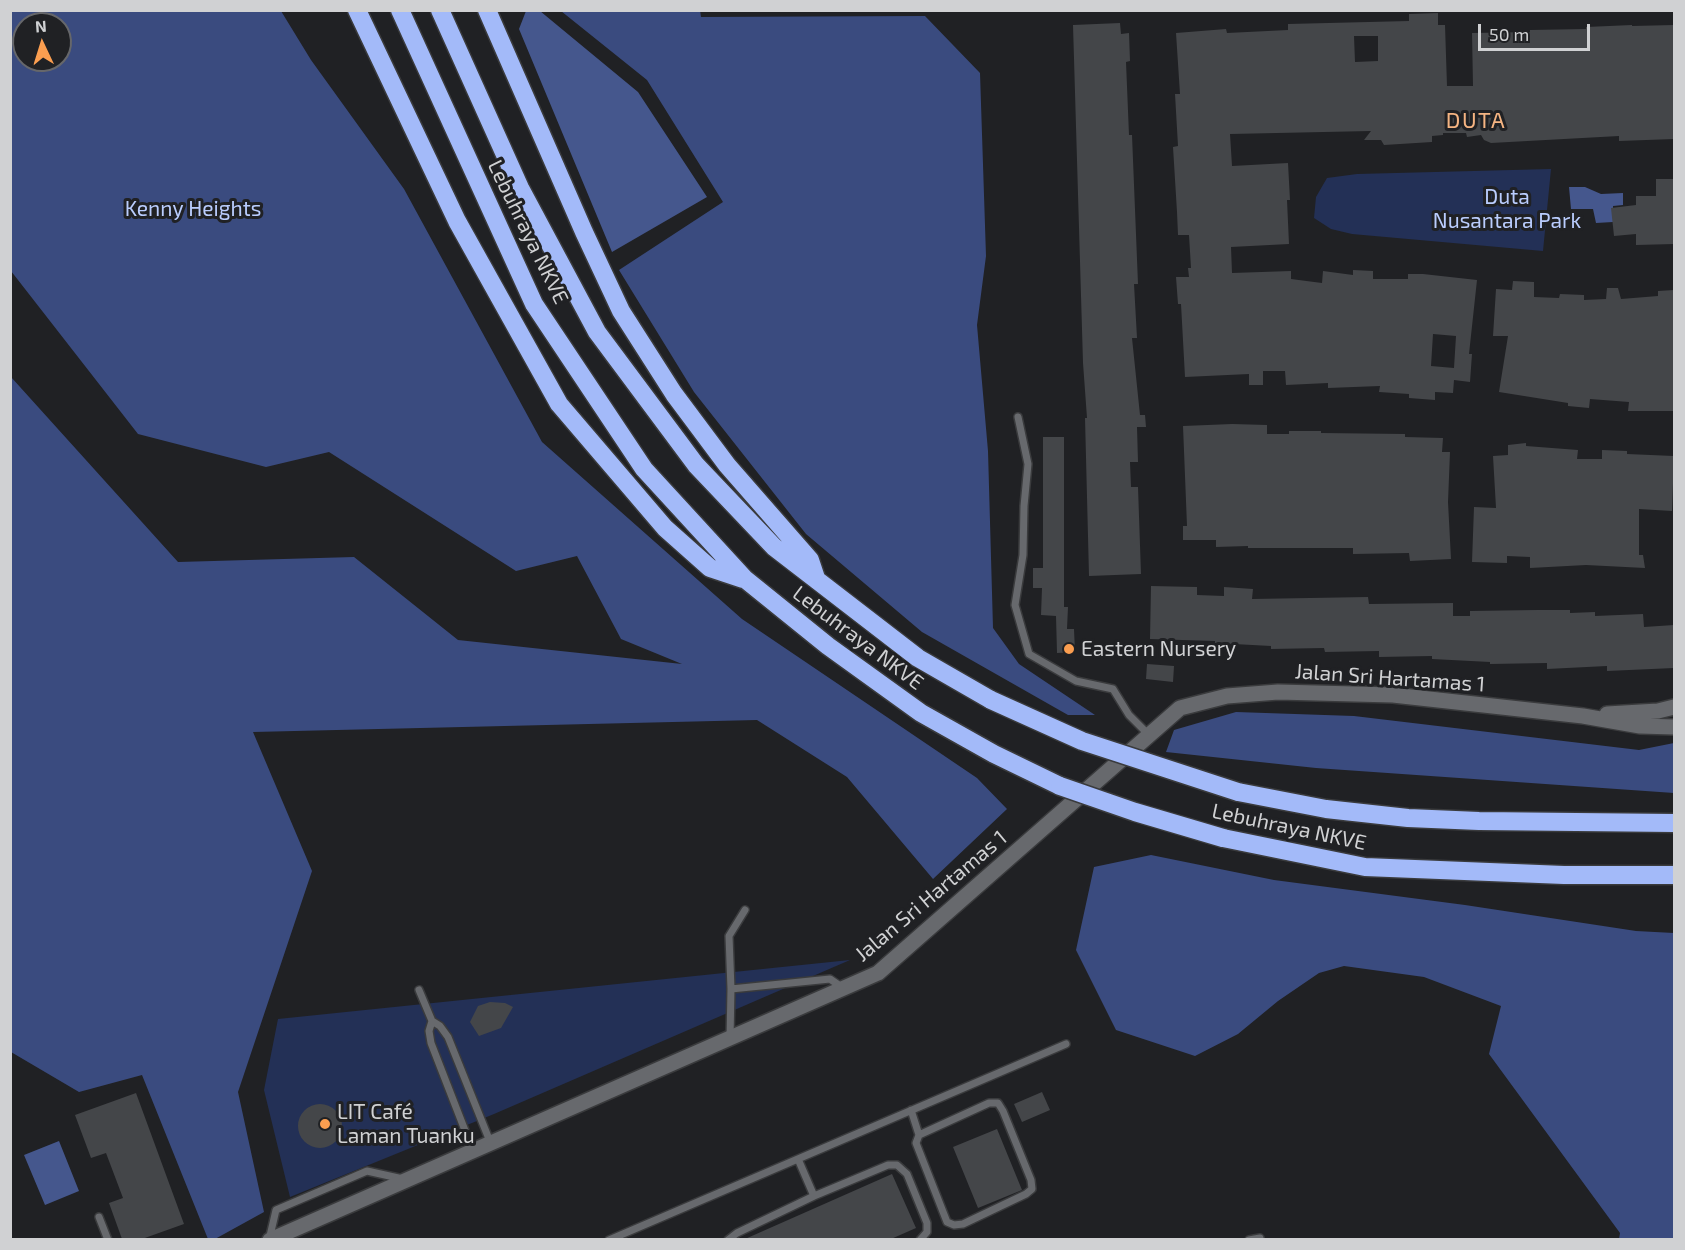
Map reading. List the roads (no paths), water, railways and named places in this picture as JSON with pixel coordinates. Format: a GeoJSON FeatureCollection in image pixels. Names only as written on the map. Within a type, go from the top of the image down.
{"type":"FeatureCollection","features":[{"type":"Feature","properties":{"kind":"highway"},"geometry":{"type":"LineString","coordinates":[[357,10],[457,221],[559,404],[665,528],[710,568],[745,579]]}},
{"type":"Feature","properties":{"kind":"highway","name":"Lebuhraya NKVE"},"geometry":{"type":"LineString","coordinates":[[400,10],[534,304],[644,469],[745,579],[828,646],[921,713],[994,754],[1060,786],[1135,812],[1223,838],[1365,867],[1592,875]]}},
{"type":"Feature","properties":{"kind":"highway","name":"Lebuhraya NKVE"},"geometry":{"type":"LineString","coordinates":[[440,10],[520,188],[597,332],[696,465],[774,547],[918,658],[991,700],[1082,741],[1238,792],[1326,809],[1408,818],[1590,822]]}},
{"type":"Feature","properties":{"kind":"highway"},"geometry":{"type":"LineString","coordinates":[[487,10],[621,311],[674,394],[727,465],[810,560],[816,579]]}},
{"type":"Feature","properties":{"kind":"highway"},"geometry":{"type":"LineString","coordinates":[[1590,822],[1674,816]]}},
{"type":"Feature","properties":{"kind":"highway"},"geometry":{"type":"LineString","coordinates":[[1590,822],[1674,823]]}},
{"type":"Feature","properties":{"kind":"highway"},"geometry":{"type":"LineString","coordinates":[[1592,875],[1674,874]]}},
{"type":"Feature","properties":{"kind":"highway"},"geometry":{"type":"LineString","coordinates":[[1592,875],[1674,887]]}},
{"type":"Feature","properties":{"kind":"street","name":"Jalan Sri Hartamas 1"},"geometry":{"type":"LineString","coordinates":[[269,1239],[491,1144],[878,973],[1180,708],[1227,696],[1278,692],[1394,695],[1583,716],[1640,726],[1674,727]]}},
{"type":"Feature","properties":{"kind":"street","name":"Jalan Sri Hartamas 1"},"geometry":{"type":"LineString","coordinates":[[1583,716],[1658,711],[1674,707]]}},
{"type":"Feature","properties":{"kind":"lane"},"geometry":{"type":"LineString","coordinates":[[1018,417],[1028,464],[1023,555],[1015,605],[1029,654],[1076,681],[1113,689],[1129,715],[1149,735]]}},
{"type":"Feature","properties":{"kind":"lane"},"geometry":{"type":"LineString","coordinates":[[730,1039],[729,936],[745,910]]}},
{"type":"Feature","properties":{"kind":"lane"},"geometry":{"type":"LineString","coordinates":[[731,989],[830,979],[844,988]]}},
{"type":"Feature","properties":{"kind":"lane"},"geometry":{"type":"LineString","coordinates":[[419,990],[432,1021],[440,1026],[448,1037],[491,1144]]}},
{"type":"Feature","properties":{"kind":"lane"},"geometry":{"type":"LineString","coordinates":[[432,1021],[429,1031],[431,1043],[473,1151]]}},
{"type":"Feature","properties":{"kind":"lane"},"geometry":{"type":"LineString","coordinates":[[609,1239],[1066,1044]]}},
{"type":"Feature","properties":{"kind":"lane"},"geometry":{"type":"LineString","coordinates":[[911,1110],[919,1136],[916,1143],[947,1222],[954,1225],[963,1224],[1026,1194],[1032,1188],[1031,1180],[998,1103],[989,1103],[919,1136]]}},
{"type":"Feature","properties":{"kind":"lane"},"geometry":{"type":"LineString","coordinates":[[798,1159],[814,1196]]}},
{"type":"Feature","properties":{"kind":"lane"},"geometry":{"type":"LineString","coordinates":[[728,1239],[814,1196],[888,1165],[897,1165],[907,1174],[927,1223],[927,1232],[920,1239]]}},
{"type":"Feature","properties":{"kind":"lane"},"geometry":{"type":"LineString","coordinates":[[269,1239],[276,1210],[368,1171],[407,1180]]}},
{"type":"Feature","properties":{"kind":"lane"},"geometry":{"type":"LineString","coordinates":[[99,1217],[108,1239]]}},
{"type":"Feature","properties":{"kind":"lane"},"geometry":{"type":"LineString","coordinates":[[1250,1239],[1260,1238]]}},
{"type":"Feature","properties":{"kind":"place","name":"Eastern Nursery"},"geometry":{"type":"Point","coordinates":[1069,649]}},
{"type":"Feature","properties":{"kind":"place","name":"LIT Café Laman Tuanku"},"geometry":{"type":"Point","coordinates":[325,1124]}},
{"type":"Feature","properties":{"kind":"district","name":"DUTA"},"geometry":{"type":"Point","coordinates":[1476,121]}},
{"type":"Feature","properties":{"kind":"park label","name":"Kenny Heights"},"geometry":{"type":"Point","coordinates":[193,209]}},
{"type":"Feature","properties":{"kind":"park label","name":"Duta Nusantara Park"},"geometry":{"type":"Point","coordinates":[1507,209]}}]}
